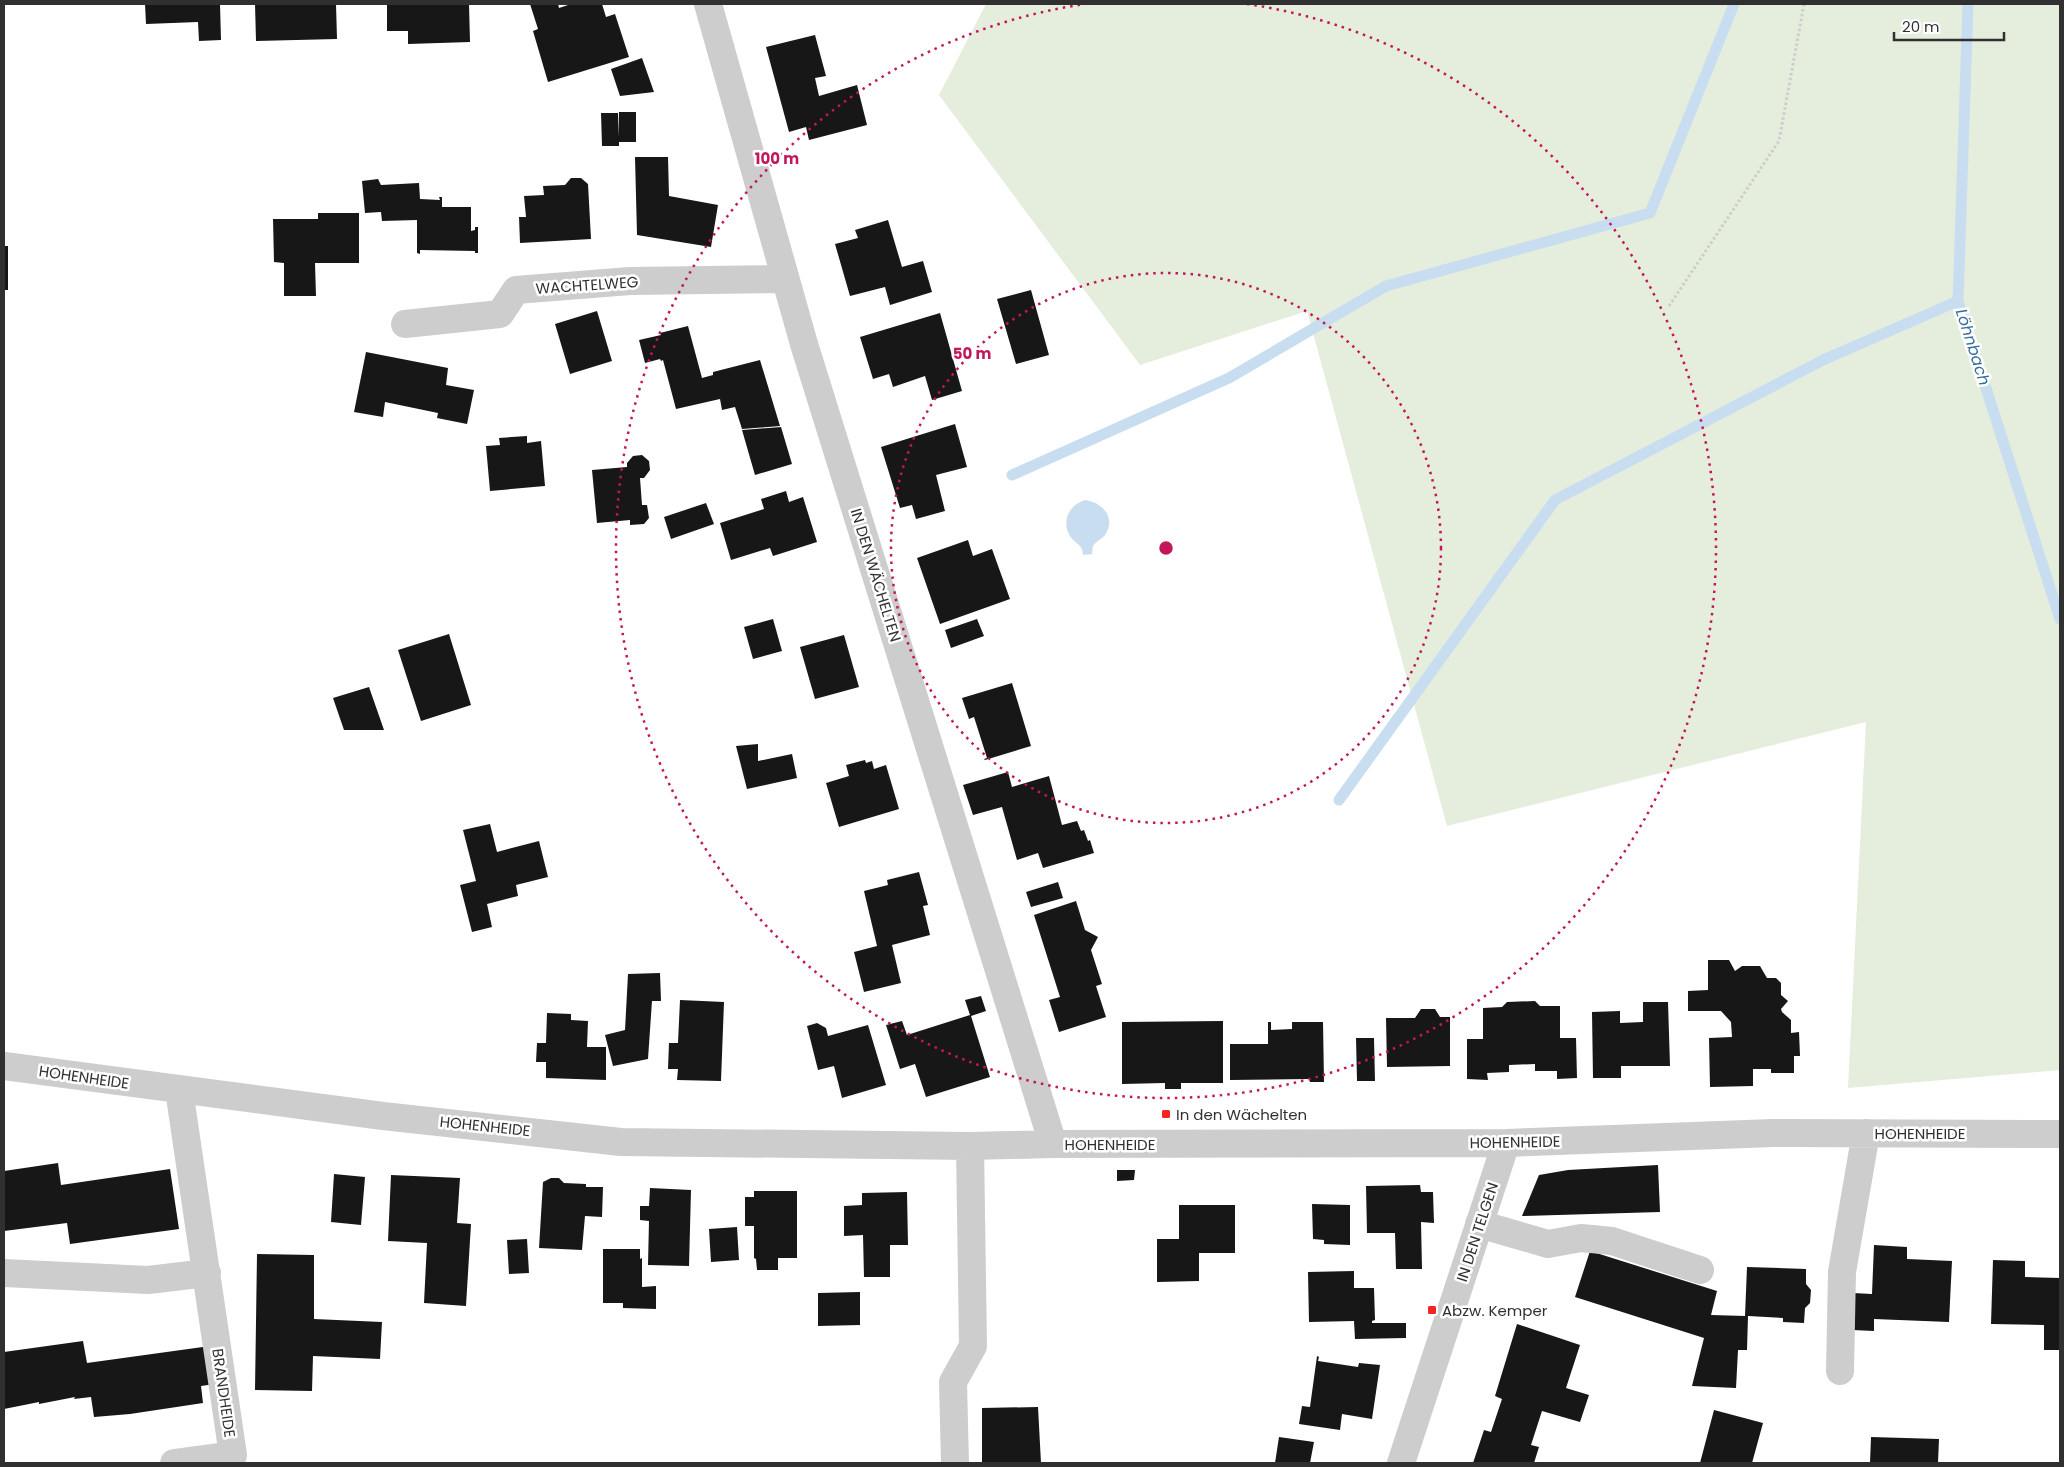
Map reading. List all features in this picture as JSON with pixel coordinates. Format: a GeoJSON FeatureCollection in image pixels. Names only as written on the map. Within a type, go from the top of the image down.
{"type":"FeatureCollection","features":[{"type":"Feature","properties":{"kind":"street","name":"IN DEN WÄCHELTEN"},"geometry":{"type":"LineString","coordinates":[[708,4],[784,279],[1053,1144]]}},
{"type":"Feature","properties":{"kind":"street","name":"WACHTELWEG"},"geometry":{"type":"LineString","coordinates":[[405,324],[500,314],[516,290],[630,281],[784,279]]}},
{"type":"Feature","properties":{"kind":"street","name":"HOHENHEIDE"},"geometry":{"type":"LineString","coordinates":[[4,1066],[383,1116],[621,1142],[970,1146],[1053,1144],[1506,1143],[1773,1133],[2060,1134]]}},
{"type":"Feature","properties":{"kind":"street","name":"BRANDHEIDE"},"geometry":{"type":"LineString","coordinates":[[174,1463],[233,1455],[179,1090]]}},
{"type":"Feature","properties":{"kind":"street"},"geometry":{"type":"LineString","coordinates":[[1840,1372],[1842,1272],[1866,1133]]}},
{"type":"Feature","properties":{"kind":"street","name":"IN DEN TELGEN"},"geometry":{"type":"LineString","coordinates":[[1401,1463],[1506,1143]]}},
{"type":"Feature","properties":{"kind":"street"},"geometry":{"type":"LineString","coordinates":[[954,1463],[953,1382],[973,1346],[970,1146]]}},
{"type":"Feature","properties":{"kind":"street"},"geometry":{"type":"LineString","coordinates":[[1480,1224],[1548,1244],[1581,1238],[1612,1241],[1700,1270]]}},
{"type":"Feature","properties":{"kind":"street"},"geometry":{"type":"LineString","coordinates":[[4,1273],[148,1280],[207,1273]]}},
{"type":"Feature","properties":{"kind":"path"},"geometry":{"type":"LineString","coordinates":[[1669,306],[1779,141],[1804,4]]}},
{"type":"Feature","properties":{"kind":"green space"},"geometry":{"type":"Polygon","coordinates":[[[986,4],[2060,4],[2060,1070],[1848,1088],[1866,722],[1447,826],[1307,311],[1140,365],[939,95],[986,4]]]}},
{"type":"Feature","properties":{"kind":"water"},"geometry":{"type":"Polygon","coordinates":[[[1085,500],[1102,507],[1106,512],[1109,523],[1105,535],[1093,546],[1092,554],[1083,555],[1083,551],[1070,536],[1066,525],[1068,514],[1071,510],[1079,502],[1085,500]]]}},
{"type":"Feature","properties":{"kind":"building"},"geometry":{"type":"Polygon","coordinates":[[[145,4],[220,4],[221,40],[199,41],[198,22],[146,24],[145,4]]]}},
{"type":"Feature","properties":{"kind":"building"},"geometry":{"type":"Polygon","coordinates":[[[255,4],[336,4],[337,39],[256,41],[255,4]]]}},
{"type":"Feature","properties":{"kind":"building"},"geometry":{"type":"Polygon","coordinates":[[[387,4],[469,4],[470,42],[408,44],[408,31],[387,31],[387,4]]]}},
{"type":"Feature","properties":{"kind":"building"},"geometry":{"type":"Polygon","coordinates":[[[530,4],[558,4],[559,8],[571,4],[602,4],[606,17],[615,14],[629,57],[548,82],[533,31],[538,29],[530,4]]]}},
{"type":"Feature","properties":{"kind":"building"},"geometry":{"type":"Polygon","coordinates":[[[815,35],[826,76],[815,78],[819,96],[857,85],[867,125],[809,140],[806,127],[789,132],[766,47],[815,35]]]}},
{"type":"Feature","properties":{"kind":"building"},"geometry":{"type":"Polygon","coordinates":[[[642,58],[654,92],[620,96],[611,69],[642,58]]]}},
{"type":"Feature","properties":{"kind":"building"},"geometry":{"type":"Polygon","coordinates":[[[619,112],[636,112],[636,142],[619,142],[619,146],[602,146],[601,113],[618,113],[619,137],[619,112]]]}},
{"type":"Feature","properties":{"kind":"building"},"geometry":{"type":"Polygon","coordinates":[[[635,157],[668,157],[669,196],[718,205],[711,247],[637,235],[635,157]]]}},
{"type":"Feature","properties":{"kind":"building"},"geometry":{"type":"Polygon","coordinates":[[[571,178],[581,178],[588,184],[591,239],[520,243],[519,217],[526,217],[524,196],[544,195],[543,186],[565,185],[571,178]]]}},
{"type":"Feature","properties":{"kind":"building"},"geometry":{"type":"Polygon","coordinates":[[[378,179],[381,185],[419,183],[420,199],[440,200],[439,197],[442,197],[442,207],[471,207],[471,231],[478,227],[478,253],[475,253],[475,251],[420,250],[420,254],[417,253],[417,220],[382,221],[381,212],[365,213],[362,181],[378,179]]]}},
{"type":"Feature","properties":{"kind":"building"},"geometry":{"type":"Polygon","coordinates":[[[318,213],[359,213],[359,263],[315,263],[316,296],[284,296],[284,263],[274,262],[273,219],[318,219],[318,213]]]}},
{"type":"Feature","properties":{"kind":"building"},"geometry":{"type":"Polygon","coordinates":[[[888,220],[902,267],[923,261],[932,292],[890,305],[885,287],[850,296],[835,244],[858,238],[855,230],[888,220]]]}},
{"type":"Feature","properties":{"kind":"building"},"geometry":{"type":"Polygon","coordinates":[[[4,246],[8,246],[8,290],[4,290],[4,246]]]}},
{"type":"Feature","properties":{"kind":"building"},"geometry":{"type":"Polygon","coordinates":[[[1031,290],[1049,355],[1016,364],[997,299],[1031,290]]]}},
{"type":"Feature","properties":{"kind":"building"},"geometry":{"type":"Polygon","coordinates":[[[597,311],[612,361],[570,374],[555,324],[597,311]]]}},
{"type":"Feature","properties":{"kind":"building"},"geometry":{"type":"Polygon","coordinates":[[[940,313],[962,391],[932,400],[925,376],[893,387],[889,374],[873,379],[860,337],[940,313]]]}},
{"type":"Feature","properties":{"kind":"building"},"geometry":{"type":"Polygon","coordinates":[[[688,326],[702,378],[713,375],[713,372],[760,360],[780,426],[742,429],[735,407],[722,410],[720,399],[676,409],[663,360],[645,363],[639,340],[688,326]]]}},
{"type":"Feature","properties":{"kind":"building"},"geometry":{"type":"Polygon","coordinates":[[[366,352],[448,368],[446,385],[474,390],[467,424],[437,418],[438,413],[385,402],[383,417],[354,412],[366,352]]]}},
{"type":"Feature","properties":{"kind":"building"},"geometry":{"type":"Polygon","coordinates":[[[955,424],[967,467],[936,475],[945,511],[916,519],[912,505],[900,508],[881,447],[955,424]]]}},
{"type":"Feature","properties":{"kind":"building"},"geometry":{"type":"Polygon","coordinates":[[[781,427],[792,464],[755,475],[742,430],[781,427]]]}},
{"type":"Feature","properties":{"kind":"building"},"geometry":{"type":"Polygon","coordinates":[[[527,436],[527,443],[541,441],[545,486],[490,491],[486,446],[500,445],[499,438],[527,436]]]}},
{"type":"Feature","properties":{"kind":"building"},"geometry":{"type":"Polygon","coordinates":[[[642,455],[649,461],[650,470],[644,478],[640,478],[642,505],[647,505],[649,518],[644,524],[630,525],[630,520],[597,523],[592,470],[627,467],[627,463],[633,456],[642,455]]]}},
{"type":"Feature","properties":{"kind":"building"},"geometry":{"type":"Polygon","coordinates":[[[786,491],[789,502],[803,497],[817,542],[773,556],[770,548],[731,560],[720,523],[764,509],[761,499],[786,491]]]}},
{"type":"Feature","properties":{"kind":"building"},"geometry":{"type":"Polygon","coordinates":[[[706,503],[714,524],[671,539],[664,517],[706,503]]]}},
{"type":"Feature","properties":{"kind":"building"},"geometry":{"type":"Polygon","coordinates":[[[968,540],[973,556],[992,549],[1010,599],[940,624],[917,558],[968,540]]]}},
{"type":"Feature","properties":{"kind":"building"},"geometry":{"type":"Polygon","coordinates":[[[773,619],[782,651],[753,659],[744,627],[773,619]]]}},
{"type":"Feature","properties":{"kind":"building"},"geometry":{"type":"Polygon","coordinates":[[[977,619],[984,636],[951,648],[945,630],[977,619]]]}},
{"type":"Feature","properties":{"kind":"building"},"geometry":{"type":"Polygon","coordinates":[[[449,634],[471,705],[421,721],[398,650],[449,634]]]}},
{"type":"Feature","properties":{"kind":"building"},"geometry":{"type":"Polygon","coordinates":[[[844,635],[859,687],[815,699],[800,647],[844,635]]]}},
{"type":"Feature","properties":{"kind":"building"},"geometry":{"type":"Polygon","coordinates":[[[1012,683],[1031,746],[985,760],[987,758],[974,717],[969,719],[962,698],[1012,683]]]}},
{"type":"Feature","properties":{"kind":"building"},"geometry":{"type":"Polygon","coordinates":[[[369,687],[384,730],[344,730],[333,698],[369,687]]]}},
{"type":"Feature","properties":{"kind":"building"},"geometry":{"type":"Polygon","coordinates":[[[758,744],[758,761],[792,754],[797,778],[747,789],[736,746],[758,744]]]}},
{"type":"Feature","properties":{"kind":"building"},"geometry":{"type":"Polygon","coordinates":[[[865,760],[866,763],[872,761],[874,769],[886,765],[899,809],[839,827],[826,783],[849,776],[846,765],[865,760]]]}},
{"type":"Feature","properties":{"kind":"building"},"geometry":{"type":"Polygon","coordinates":[[[1008,772],[1012,787],[1049,776],[1062,825],[1077,821],[1081,831],[1084,830],[1088,841],[1090,840],[1094,853],[1043,868],[1038,853],[1017,860],[1002,807],[973,815],[963,785],[1008,772]]]}},
{"type":"Feature","properties":{"kind":"building"},"geometry":{"type":"Polygon","coordinates":[[[490,824],[497,852],[539,841],[548,877],[516,885],[518,896],[487,904],[492,927],[472,932],[460,885],[476,881],[463,830],[490,824]]]}},
{"type":"Feature","properties":{"kind":"building"},"geometry":{"type":"Polygon","coordinates":[[[919,872],[928,905],[923,906],[930,935],[892,945],[901,983],[864,992],[854,952],[877,946],[864,891],[888,885],[887,880],[919,872]]]}},
{"type":"Feature","properties":{"kind":"building"},"geometry":{"type":"Polygon","coordinates":[[[1058,882],[1063,898],[1031,907],[1026,892],[1058,882]]]}},
{"type":"Feature","properties":{"kind":"building"},"geometry":{"type":"Polygon","coordinates":[[[1076,901],[1085,930],[1098,937],[1091,950],[1102,984],[1096,986],[1106,1017],[1059,1032],[1049,1000],[1060,997],[1034,915],[1076,901]]]}},
{"type":"Feature","properties":{"kind":"building"},"geometry":{"type":"Polygon","coordinates":[[[1708,960],[1729,960],[1735,971],[1742,966],[1760,966],[1767,978],[1776,978],[1781,983],[1781,995],[1788,1001],[1781,1009],[1782,1012],[1791,1020],[1791,1033],[1799,1032],[1800,1056],[1794,1056],[1794,1073],[1771,1073],[1771,1069],[1753,1069],[1753,1086],[1710,1087],[1709,1038],[1732,1037],[1731,1022],[1721,1011],[1688,1011],[1688,991],[1708,990],[1708,960]]]}},
{"type":"Feature","properties":{"kind":"building"},"geometry":{"type":"Polygon","coordinates":[[[660,973],[661,1001],[652,1001],[648,1059],[613,1066],[605,1035],[625,1030],[628,974],[660,973]]]}},
{"type":"Feature","properties":{"kind":"building"},"geometry":{"type":"Polygon","coordinates":[[[981,996],[986,1011],[971,1016],[990,1077],[926,1097],[915,1064],[900,1069],[886,1025],[902,1021],[907,1035],[970,1015],[965,1000],[981,996]]]}},
{"type":"Feature","properties":{"kind":"building"},"geometry":{"type":"Polygon","coordinates":[[[680,1000],[724,1002],[721,1081],[677,1080],[678,1069],[668,1069],[669,1043],[678,1043],[680,1000]]]}},
{"type":"Feature","properties":{"kind":"building"},"geometry":{"type":"Polygon","coordinates":[[[1535,1001],[1540,1006],[1560,1006],[1560,1038],[1576,1038],[1577,1078],[1557,1079],[1557,1071],[1535,1071],[1535,1064],[1509,1065],[1509,1072],[1487,1073],[1488,1080],[1467,1079],[1467,1039],[1483,1039],[1483,1008],[1502,1007],[1507,1002],[1535,1001]]]}},
{"type":"Feature","properties":{"kind":"building"},"geometry":{"type":"Polygon","coordinates":[[[1643,1002],[1668,1002],[1670,1066],[1621,1066],[1621,1078],[1593,1078],[1592,1012],[1620,1011],[1620,1023],[1643,1022],[1643,1002]]]}},
{"type":"Feature","properties":{"kind":"building"},"geometry":{"type":"Polygon","coordinates":[[[1421,1009],[1435,1009],[1440,1017],[1450,1017],[1450,1066],[1387,1067],[1386,1018],[1415,1018],[1421,1009]]]}},
{"type":"Feature","properties":{"kind":"building"},"geometry":{"type":"Polygon","coordinates":[[[547,1013],[571,1014],[571,1020],[588,1021],[587,1047],[606,1047],[606,1080],[546,1078],[546,1062],[536,1062],[537,1043],[546,1043],[547,1013]]]}},
{"type":"Feature","properties":{"kind":"building"},"geometry":{"type":"Polygon","coordinates":[[[1223,1021],[1223,1083],[1181,1083],[1181,1089],[1165,1089],[1165,1083],[1122,1084],[1122,1022],[1223,1021]]]}},
{"type":"Feature","properties":{"kind":"building"},"geometry":{"type":"Polygon","coordinates":[[[1268,1022],[1271,1022],[1271,1030],[1292,1029],[1292,1022],[1323,1022],[1324,1082],[1310,1082],[1309,1079],[1230,1080],[1230,1044],[1268,1044],[1268,1022]]]}},
{"type":"Feature","properties":{"kind":"building"},"geometry":{"type":"Polygon","coordinates":[[[817,1023],[826,1028],[828,1036],[868,1025],[886,1085],[842,1098],[834,1066],[818,1070],[807,1026],[817,1023]]]}},
{"type":"Feature","properties":{"kind":"building"},"geometry":{"type":"Polygon","coordinates":[[[1356,1038],[1374,1038],[1375,1081],[1357,1081],[1356,1038]]]}},
{"type":"Feature","properties":{"kind":"building"},"geometry":{"type":"Polygon","coordinates":[[[58,1163],[61,1185],[170,1169],[179,1229],[70,1244],[67,1223],[4,1231],[4,1171],[58,1163]]]}},
{"type":"Feature","properties":{"kind":"building"},"geometry":{"type":"Polygon","coordinates":[[[1658,1165],[1660,1212],[1522,1216],[1539,1175],[1568,1170],[1658,1165]]]}},
{"type":"Feature","properties":{"kind":"building"},"geometry":{"type":"Polygon","coordinates":[[[1117,1170],[1135,1170],[1134,1180],[1117,1181],[1117,1170]]]}},
{"type":"Feature","properties":{"kind":"building"},"geometry":{"type":"Polygon","coordinates":[[[334,1174],[365,1177],[361,1225],[331,1222],[334,1174]]]}},
{"type":"Feature","properties":{"kind":"building"},"geometry":{"type":"Polygon","coordinates":[[[391,1175],[460,1178],[457,1223],[471,1224],[466,1306],[424,1303],[427,1243],[388,1241],[391,1175]]]}},
{"type":"Feature","properties":{"kind":"building"},"geometry":{"type":"Polygon","coordinates":[[[551,1178],[559,1178],[564,1183],[586,1184],[586,1187],[603,1187],[602,1217],[585,1216],[582,1250],[539,1248],[543,1182],[551,1178]]]}},
{"type":"Feature","properties":{"kind":"building"},"geometry":{"type":"Polygon","coordinates":[[[1420,1185],[1421,1192],[1433,1192],[1434,1223],[1421,1222],[1422,1269],[1396,1269],[1395,1233],[1367,1233],[1366,1186],[1420,1185]]]}},
{"type":"Feature","properties":{"kind":"building"},"geometry":{"type":"Polygon","coordinates":[[[650,1188],[691,1190],[689,1266],[648,1265],[649,1221],[640,1220],[640,1206],[649,1206],[650,1188]]]}},
{"type":"Feature","properties":{"kind":"building"},"geometry":{"type":"Polygon","coordinates":[[[754,1191],[797,1191],[797,1258],[778,1258],[778,1270],[757,1270],[756,1259],[754,1258],[754,1226],[745,1226],[745,1197],[754,1197],[754,1191]]]}},
{"type":"Feature","properties":{"kind":"building"},"geometry":{"type":"Polygon","coordinates":[[[907,1192],[908,1245],[890,1245],[890,1277],[864,1277],[863,1235],[844,1236],[844,1206],[862,1205],[862,1193],[907,1192]]]}},
{"type":"Feature","properties":{"kind":"building"},"geometry":{"type":"Polygon","coordinates":[[[1312,1204],[1350,1205],[1350,1245],[1324,1244],[1324,1240],[1313,1239],[1312,1204]]]}},
{"type":"Feature","properties":{"kind":"building"},"geometry":{"type":"Polygon","coordinates":[[[1179,1205],[1235,1205],[1235,1253],[1199,1253],[1199,1281],[1157,1282],[1157,1239],[1179,1239],[1179,1205]]]}},
{"type":"Feature","properties":{"kind":"building"},"geometry":{"type":"Polygon","coordinates":[[[737,1227],[739,1260],[711,1262],[709,1229],[737,1227]]]}},
{"type":"Feature","properties":{"kind":"building"},"geometry":{"type":"Polygon","coordinates":[[[527,1239],[529,1273],[509,1274],[507,1240],[527,1239]]]}},
{"type":"Feature","properties":{"kind":"building"},"geometry":{"type":"Polygon","coordinates":[[[1874,1245],[1907,1247],[1907,1259],[1952,1261],[1949,1322],[1874,1319],[1874,1331],[1852,1330],[1853,1293],[1872,1294],[1874,1245]]]}},
{"type":"Feature","properties":{"kind":"building"},"geometry":{"type":"Polygon","coordinates":[[[603,1249],[640,1249],[640,1259],[642,1258],[642,1287],[656,1286],[656,1309],[623,1308],[623,1303],[603,1303],[603,1249]]]}},
{"type":"Feature","properties":{"kind":"building"},"geometry":{"type":"Polygon","coordinates":[[[1590,1251],[1717,1291],[1711,1315],[1745,1316],[1747,1267],[1806,1269],[1806,1284],[1811,1290],[1810,1303],[1805,1308],[1804,1323],[1783,1322],[1783,1318],[1748,1316],[1747,1350],[1738,1350],[1736,1388],[1692,1386],[1704,1338],[1575,1297],[1590,1251]]]}},
{"type":"Feature","properties":{"kind":"building"},"geometry":{"type":"Polygon","coordinates":[[[257,1254],[314,1255],[314,1319],[382,1322],[380,1359],[313,1356],[312,1391],[255,1390],[257,1254]]]}},
{"type":"Feature","properties":{"kind":"building"},"geometry":{"type":"Polygon","coordinates":[[[1993,1260],[2025,1261],[2025,1277],[2060,1278],[2060,1350],[2044,1350],[2044,1325],[1991,1324],[1993,1260]]]}},
{"type":"Feature","properties":{"kind":"building"},"geometry":{"type":"Polygon","coordinates":[[[1354,1271],[1354,1288],[1374,1288],[1375,1320],[1372,1323],[1406,1323],[1406,1338],[1355,1339],[1354,1321],[1309,1322],[1308,1272],[1354,1271]]]}},
{"type":"Feature","properties":{"kind":"building"},"geometry":{"type":"Polygon","coordinates":[[[860,1292],[860,1325],[818,1326],[818,1293],[860,1292]]]}},
{"type":"Feature","properties":{"kind":"building"},"geometry":{"type":"Polygon","coordinates":[[[1517,1324],[1580,1345],[1566,1388],[1589,1395],[1580,1422],[1542,1411],[1531,1445],[1539,1447],[1534,1463],[1473,1463],[1484,1430],[1491,1432],[1502,1399],[1495,1396],[1517,1324]]]}},
{"type":"Feature","properties":{"kind":"building"},"geometry":{"type":"Polygon","coordinates":[[[83,1341],[87,1363],[210,1346],[215,1384],[201,1386],[203,1403],[130,1414],[94,1417],[91,1397],[74,1399],[75,1397],[4,1409],[4,1352],[83,1341]]]}},
{"type":"Feature","properties":{"kind":"building"},"geometry":{"type":"Polygon","coordinates":[[[1317,1356],[1319,1357],[1318,1361],[1358,1367],[1359,1363],[1380,1365],[1372,1419],[1342,1414],[1340,1430],[1299,1424],[1302,1406],[1310,1407],[1317,1356]]]}},
{"type":"Feature","properties":{"kind":"building"},"geometry":{"type":"Polygon","coordinates":[[[1038,1407],[1041,1463],[982,1463],[982,1408],[1038,1407]]]}},
{"type":"Feature","properties":{"kind":"building"},"geometry":{"type":"Polygon","coordinates":[[[1714,1410],[1763,1423],[1752,1463],[1700,1463],[1714,1410]]]}},
{"type":"Feature","properties":{"kind":"building"},"geometry":{"type":"Polygon","coordinates":[[[1279,1437],[1314,1442],[1310,1463],[1275,1463],[1279,1437]]]}},
{"type":"Feature","properties":{"kind":"building"},"geometry":{"type":"Polygon","coordinates":[[[1871,1437],[1939,1439],[1938,1463],[1870,1463],[1871,1437]]]}},
{"type":"Feature","properties":{"kind":"waterway"},"geometry":{"type":"LineString","coordinates":[[1012,475],[1229,378],[1386,286],[1650,213],[1734,4]]}},
{"type":"Feature","properties":{"kind":"waterway","name":"Löhnbach"},"geometry":{"type":"LineString","coordinates":[[1968,4],[1958,301],[2060,619]]}},
{"type":"Feature","properties":{"kind":"waterway"},"geometry":{"type":"LineString","coordinates":[[1339,800],[1555,500],[1823,360],[1958,301]]}},
{"type":"Feature","properties":{"kind":"place","name":"In den Wächelten"},"geometry":{"type":"Point","coordinates":[1166,1114]}},
{"type":"Feature","properties":{"kind":"place","name":"Abzw. Kemper"},"geometry":{"type":"Point","coordinates":[1432,1310]}}]}
